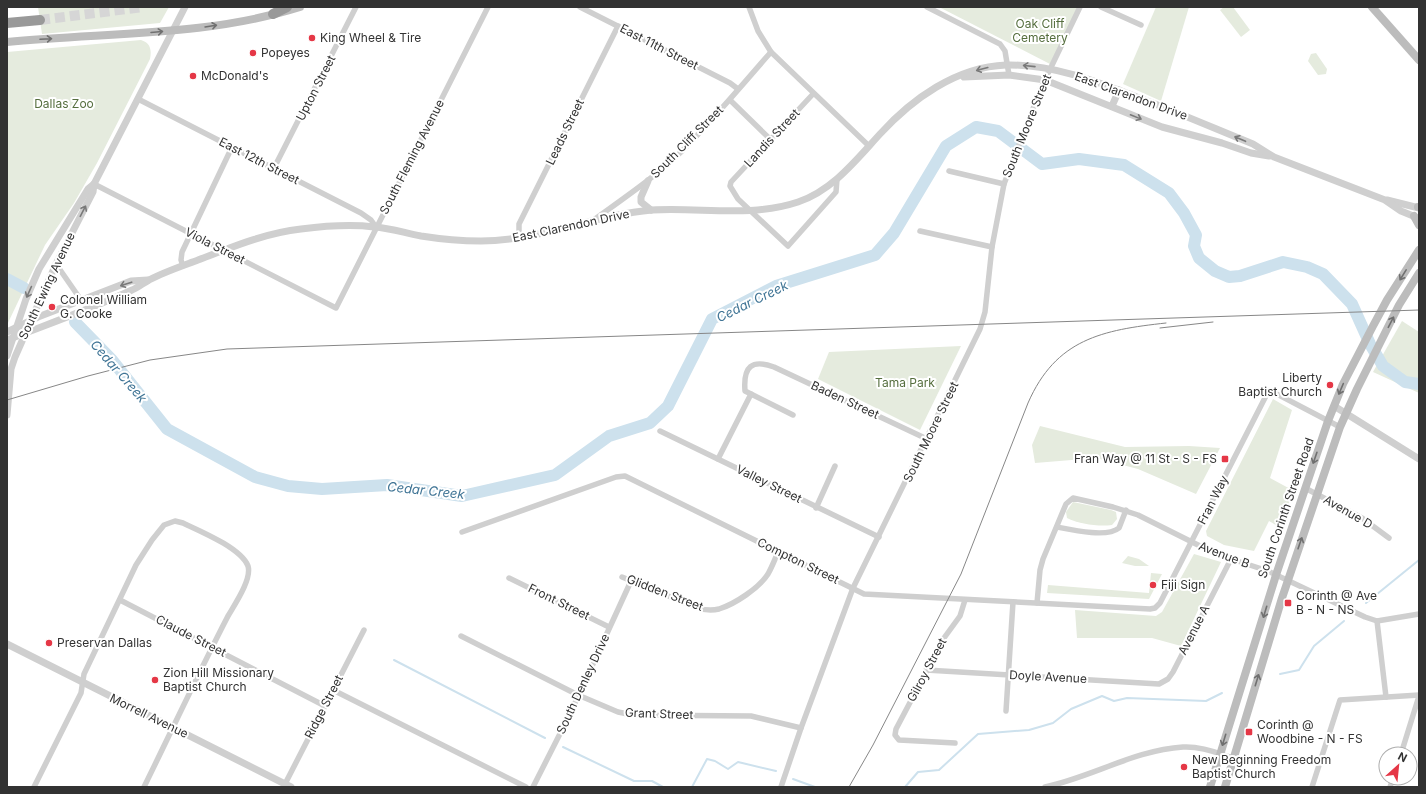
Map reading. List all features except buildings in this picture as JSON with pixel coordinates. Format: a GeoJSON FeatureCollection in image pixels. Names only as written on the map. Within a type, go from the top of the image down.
{"type":"FeatureCollection","features":[{"type":"Feature","properties":{"kind":"highway"},"geometry":{"type":"LineString","coordinates":[[274,14],[287,7]]}},
{"type":"Feature","properties":{"kind":"highway"},"geometry":{"type":"LineString","coordinates":[[7,23],[40,20]]}},
{"type":"Feature","properties":{"kind":"main road"},"geometry":{"type":"LineString","coordinates":[[7,42],[173,30],[237,22],[300,7]]}},
{"type":"Feature","properties":{"kind":"main road"},"geometry":{"type":"LineString","coordinates":[[1372,7],[1419,60]]}},
{"type":"Feature","properties":{"kind":"main road"},"geometry":{"type":"LineString","coordinates":[[1417,217],[1419,225]]}},
{"type":"Feature","properties":{"kind":"main road","name":"South Corinth Street Road"},"geometry":{"type":"LineString","coordinates":[[1210,787],[1276,575],[1328,421],[1373,326],[1387,300],[1419,250]]}},
{"type":"Feature","properties":{"kind":"main road","name":"South Corinth Street Road"},"geometry":{"type":"LineString","coordinates":[[1225,787],[1288,580],[1340,427],[1399,305],[1419,273]]}},
{"type":"Feature","properties":{"kind":"main road"},"geometry":{"type":"LineString","coordinates":[[1236,703],[1249,707]]}},
{"type":"Feature","properties":{"kind":"street","name":"South Ewing Avenue"},"geometry":{"type":"LineString","coordinates":[[7,415],[11,369],[29,322],[56,264],[93,192],[94,184],[185,7]]}},
{"type":"Feature","properties":{"kind":"street","name":"Upton Street"},"geometry":{"type":"LineString","coordinates":[[274,168],[356,7]]}},
{"type":"Feature","properties":{"kind":"street","name":"South Fleming Avenue"},"geometry":{"type":"LineString","coordinates":[[336,308],[488,7]]}},
{"type":"Feature","properties":{"kind":"street","name":"East 11th Street"},"geometry":{"type":"LineString","coordinates":[[580,7],[730,83],[738,89]]}},
{"type":"Feature","properties":{"kind":"street"},"geometry":{"type":"LineString","coordinates":[[750,7],[758,31],[770,52],[869,146]]}},
{"type":"Feature","properties":{"kind":"street"},"geometry":{"type":"LineString","coordinates":[[927,7],[1000,44],[1005,51],[1009,75]]}},
{"type":"Feature","properties":{"kind":"street","name":"South Moore Street"},"geometry":{"type":"LineString","coordinates":[[781,787],[801,728],[854,588],[980,329],[985,312],[992,247],[1004,184],[1045,80],[1080,7]]}},
{"type":"Feature","properties":{"kind":"street"},"geometry":{"type":"LineString","coordinates":[[1101,7],[1141,25]]}},
{"type":"Feature","properties":{"kind":"street","name":"Leads Street"},"geometry":{"type":"LineString","coordinates":[[519,238],[519,224],[618,26]]}},
{"type":"Feature","properties":{"kind":"street","name":"South Cliff Street"},"geometry":{"type":"LineString","coordinates":[[593,221],[648,181],[681,152],[730,100],[770,52]]}},
{"type":"Feature","properties":{"kind":"street","name":"East Clarendon Drive"},"geometry":{"type":"LineString","coordinates":[[10,339],[115,298],[136,289],[148,280],[249,240],[297,229],[350,226],[376,227],[452,240],[481,241],[519,238],[593,221],[651,210],[751,211],[799,202],[819,193],[837,179],[902,111],[919,97],[957,78],[981,69],[1008,65],[1050,69],[1072,74],[1119,90],[1254,144],[1274,157]]}},
{"type":"Feature","properties":{"kind":"street","name":"East Clarendon Drive"},"geometry":{"type":"LineString","coordinates":[[957,78],[1009,75],[1045,80],[1162,127],[1222,143],[1251,153],[1274,157],[1385,200],[1405,203],[1419,208]]}},
{"type":"Feature","properties":{"kind":"street"},"geometry":{"type":"LineString","coordinates":[[1112,106],[1119,90]]}},
{"type":"Feature","properties":{"kind":"street","name":"Landis Street"},"geometry":{"type":"LineString","coordinates":[[751,211],[733,193],[730,186],[731,182],[813,94]]}},
{"type":"Feature","properties":{"kind":"street","name":"East 12th Street"},"geometry":{"type":"LineString","coordinates":[[138,99],[361,213],[371,220],[376,227]]}},
{"type":"Feature","properties":{"kind":"street"},"geometry":{"type":"LineString","coordinates":[[730,100],[771,140]]}},
{"type":"Feature","properties":{"kind":"street"},"geometry":{"type":"LineString","coordinates":[[182,266],[182,252],[190,233],[232,148]]}},
{"type":"Feature","properties":{"kind":"street"},"geometry":{"type":"LineString","coordinates":[[949,171],[1004,184]]}},
{"type":"Feature","properties":{"kind":"street"},"geometry":{"type":"LineString","coordinates":[[751,211],[788,246],[836,192],[837,179]]}},
{"type":"Feature","properties":{"kind":"street"},"geometry":{"type":"LineString","coordinates":[[648,181],[641,196],[641,202],[651,210]]}},
{"type":"Feature","properties":{"kind":"street","name":"South Ewing Avenue"},"geometry":{"type":"LineString","coordinates":[[7,356],[10,339],[40,269],[88,189],[94,184]]}},
{"type":"Feature","properties":{"kind":"street","name":"Viola Street"},"geometry":{"type":"LineString","coordinates":[[94,184],[336,308]]}},
{"type":"Feature","properties":{"kind":"street","name":"East Clarendon Drive"},"geometry":{"type":"LineString","coordinates":[[1385,200],[1401,211],[1417,217]]}},
{"type":"Feature","properties":{"kind":"street"},"geometry":{"type":"LineString","coordinates":[[920,231],[992,247]]}},
{"type":"Feature","properties":{"kind":"street"},"geometry":{"type":"LineString","coordinates":[[52,248],[51,252],[56,264],[81,300]]}},
{"type":"Feature","properties":{"kind":"street","name":"East Clarendon Drive"},"geometry":{"type":"LineString","coordinates":[[7,332],[81,300],[131,282],[148,280]]}},
{"type":"Feature","properties":{"kind":"street","name":"Baden Street"},"geometry":{"type":"LineString","coordinates":[[751,394],[745,390],[744,383],[748,370],[757,362],[763,362],[927,439]]}},
{"type":"Feature","properties":{"kind":"street","name":"Fran Way"},"geometry":{"type":"LineString","coordinates":[[1155,608],[1160,603],[1269,390],[1328,421]]}},
{"type":"Feature","properties":{"kind":"street"},"geometry":{"type":"LineString","coordinates":[[718,459],[751,394],[793,414]]}},
{"type":"Feature","properties":{"kind":"street"},"geometry":{"type":"LineString","coordinates":[[1334,406],[1419,459]]}},
{"type":"Feature","properties":{"kind":"street"},"geometry":{"type":"LineString","coordinates":[[1328,421],[1340,427]]}},
{"type":"Feature","properties":{"kind":"street","name":"Valley Street"},"geometry":{"type":"LineString","coordinates":[[660,430],[816,508],[879,537]]}},
{"type":"Feature","properties":{"kind":"street"},"geometry":{"type":"LineString","coordinates":[[816,508],[835,466]]}},
{"type":"Feature","properties":{"kind":"street","name":"Compton Street"},"geometry":{"type":"LineString","coordinates":[[462,532],[616,477],[625,476],[864,594],[1155,608]]}},
{"type":"Feature","properties":{"kind":"street","name":"Avenue D"},"geometry":{"type":"LineString","coordinates":[[1305,488],[1362,518],[1389,538]]}},
{"type":"Feature","properties":{"kind":"street","name":"Avenue B"},"geometry":{"type":"LineString","coordinates":[[1057,527],[1066,504],[1073,498],[1126,510],[1191,542],[1231,559],[1288,580],[1365,617],[1377,621]]}},
{"type":"Feature","properties":{"kind":"street"},"geometry":{"type":"LineString","coordinates":[[1037,603],[1040,570],[1057,527],[1072,530],[1109,533],[1119,528],[1126,510]]}},
{"type":"Feature","properties":{"kind":"street"},"geometry":{"type":"LineString","coordinates":[[34,787],[81,693],[82,682],[98,644],[136,565],[152,540],[164,525],[175,521],[183,523],[229,547],[247,565],[249,572],[245,584],[212,647],[144,787]]}},
{"type":"Feature","properties":{"kind":"street","name":"Glidden Street"},"geometry":{"type":"LineString","coordinates":[[622,577],[695,607],[705,610],[720,608],[735,602],[759,584],[767,575],[778,552]]}},
{"type":"Feature","properties":{"kind":"street","name":"Avenue A"},"geometry":{"type":"LineString","coordinates":[[1168,679],[1231,559]]}},
{"type":"Feature","properties":{"kind":"street","name":"Front Street"},"geometry":{"type":"LineString","coordinates":[[509,578],[609,627]]}},
{"type":"Feature","properties":{"kind":"street","name":"South Denley Drive"},"geometry":{"type":"LineString","coordinates":[[533,787],[631,581]]}},
{"type":"Feature","properties":{"kind":"street","name":"Claude Street"},"geometry":{"type":"LineString","coordinates":[[120,600],[325,706]]}},
{"type":"Feature","properties":{"kind":"street","name":"Gilroy Street"},"geometry":{"type":"LineString","coordinates":[[955,744],[899,740],[896,738],[895,732],[926,670],[944,638],[960,616],[965,600]]}},
{"type":"Feature","properties":{"kind":"street"},"geometry":{"type":"LineString","coordinates":[[1006,711],[1007,675],[1013,602]]}},
{"type":"Feature","properties":{"kind":"street"},"geometry":{"type":"LineString","coordinates":[[1386,697],[1377,621],[1419,614]]}},
{"type":"Feature","properties":{"kind":"street","name":"Ridge Street"},"geometry":{"type":"LineString","coordinates":[[288,786],[325,706],[364,630]]}},
{"type":"Feature","properties":{"kind":"street","name":"Grant Street"},"geometry":{"type":"LineString","coordinates":[[461,636],[578,695],[618,712],[633,715],[751,716],[801,728]]}},
{"type":"Feature","properties":{"kind":"street","name":"Morrell Avenue"},"geometry":{"type":"LineString","coordinates":[[7,644],[288,786]]}},
{"type":"Feature","properties":{"kind":"street","name":"Doyle Avenue"},"geometry":{"type":"LineString","coordinates":[[926,670],[1159,684],[1168,679]]}},
{"type":"Feature","properties":{"kind":"street"},"geometry":{"type":"LineString","coordinates":[[333,690],[526,787]]}},
{"type":"Feature","properties":{"kind":"street"},"geometry":{"type":"LineString","coordinates":[[1312,787],[1340,700],[1419,696],[1403,746]]}},
{"type":"Feature","properties":{"kind":"street"},"geometry":{"type":"LineString","coordinates":[[1045,787],[1145,754],[1182,747],[1194,748],[1233,758]]}},
{"type":"Feature","properties":{"kind":"green space"},"geometry":{"type":"Polygon","coordinates":[[[38,7],[169,7],[160,23],[42,34],[38,7]]]}},
{"type":"Feature","properties":{"kind":"green space","name":"Oak Cliff Cemetery"},"geometry":{"type":"Polygon","coordinates":[[[939,7],[1079,7],[1050,64],[939,7]]]}},
{"type":"Feature","properties":{"kind":"green space"},"geometry":{"type":"Polygon","coordinates":[[[1156,7],[1189,7],[1161,101],[1123,84],[1156,7]]]}},
{"type":"Feature","properties":{"kind":"green space"},"geometry":{"type":"Polygon","coordinates":[[[1224,7],[1233,7],[1250,30],[1241,37],[1220,10],[1224,7]]]}},
{"type":"Feature","properties":{"kind":"green space","name":"Dallas Zoo"},"geometry":{"type":"Polygon","coordinates":[[[141,40],[150,47],[150,59],[97,163],[74,203],[45,245],[7,325],[7,52],[141,40]]]}},
{"type":"Feature","properties":{"kind":"green space"},"geometry":{"type":"Polygon","coordinates":[[[1316,53],[1327,69],[1326,74],[1318,75],[1308,61],[1311,54],[1316,53]]]}},
{"type":"Feature","properties":{"kind":"green space"},"geometry":{"type":"Polygon","coordinates":[[[1402,321],[1419,332],[1419,393],[1373,372],[1402,321]]]}},
{"type":"Feature","properties":{"kind":"green space","name":"Tama Park"},"geometry":{"type":"Polygon","coordinates":[[[961,346],[920,430],[818,379],[829,352],[961,346]]]}},
{"type":"Feature","properties":{"kind":"green space"},"geometry":{"type":"Polygon","coordinates":[[[1273,399],[1292,410],[1270,478],[1294,491],[1279,527],[1269,521],[1254,551],[1224,545],[1207,536],[1206,531],[1273,399]]]}},
{"type":"Feature","properties":{"kind":"green space"},"geometry":{"type":"Polygon","coordinates":[[[1040,426],[1125,447],[1189,446],[1220,448],[1196,494],[1138,469],[1096,458],[1035,463],[1032,445],[1040,426]]]}},
{"type":"Feature","properties":{"kind":"green space"},"geometry":{"type":"Polygon","coordinates":[[[1073,502],[1111,510],[1116,512],[1117,519],[1112,525],[1107,526],[1077,522],[1067,518],[1066,512],[1073,502]]]}},
{"type":"Feature","properties":{"kind":"green space"},"geometry":{"type":"Polygon","coordinates":[[[1194,554],[1221,562],[1181,646],[1152,638],[1077,638],[1075,610],[1156,616],[1162,612],[1194,554]]]}},
{"type":"Feature","properties":{"kind":"green space"},"geometry":{"type":"Polygon","coordinates":[[[1128,556],[1139,559],[1149,566],[1135,566],[1122,563],[1128,556]]]}},
{"type":"Feature","properties":{"kind":"green space"},"geometry":{"type":"Polygon","coordinates":[[[1151,573],[1162,574],[1149,599],[1047,593],[1048,585],[1149,593],[1151,573]]]}},
{"type":"Feature","properties":{"kind":"waterway","name":"Cedar Creek"},"geometry":{"type":"LineString","coordinates":[[75,322],[112,360],[167,429],[255,477],[288,486],[322,489],[387,485],[462,496],[555,475],[609,436],[650,423],[668,406],[712,319],[776,286],[875,255],[894,233],[946,146],[976,127],[998,131],[1042,164],[1079,159],[1124,165],[1169,193],[1184,213],[1196,235],[1194,246],[1199,258],[1215,271],[1229,277],[1240,276],[1283,262],[1307,267],[1323,274],[1352,304],[1370,344],[1383,366],[1405,382],[1419,384]]}},
{"type":"Feature","properties":{"kind":"waterway","name":"Cedar Creek"},"geometry":{"type":"LineString","coordinates":[[7,279],[24,288]]}},
{"type":"Feature","properties":{"kind":"waterway"},"geometry":{"type":"LineString","coordinates":[[1366,603],[1419,560]]}},
{"type":"Feature","properties":{"kind":"waterway"},"geometry":{"type":"LineString","coordinates":[[1280,674],[1299,670],[1314,646],[1344,621]]}},
{"type":"Feature","properties":{"kind":"waterway"},"geometry":{"type":"LineString","coordinates":[[394,660],[545,738]]}},
{"type":"Feature","properties":{"kind":"waterway"},"geometry":{"type":"LineString","coordinates":[[905,787],[918,772],[939,770],[978,734],[1029,730],[1053,723],[1071,709],[1102,696],[1114,701],[1127,698],[1206,701],[1222,693]]}},
{"type":"Feature","properties":{"kind":"waterway"},"geometry":{"type":"LineString","coordinates":[[563,747],[634,781],[652,781],[663,787]]}},
{"type":"Feature","properties":{"kind":"waterway"},"geometry":{"type":"LineString","coordinates":[[692,787],[707,759],[715,761],[728,769],[738,762],[776,771]]}},
{"type":"Feature","properties":{"kind":"waterway"},"geometry":{"type":"LineString","coordinates":[[793,779],[815,787]]}},
{"type":"Feature","properties":{"kind":"tunnel"},"geometry":{"type":"LineString","coordinates":[[40,20],[143,7]]}},
{"type":"Feature","properties":{"kind":"tram line"},"geometry":{"type":"LineString","coordinates":[[7,400],[88,376],[150,360],[227,349],[1419,310]]}},
{"type":"Feature","properties":{"kind":"tram line"},"geometry":{"type":"LineString","coordinates":[[1160,328],[1213,322]]}},
{"type":"Feature","properties":{"kind":"tram line"},"geometry":{"type":"LineString","coordinates":[[849,787],[873,745],[961,574],[1028,403],[1039,381],[1052,364],[1067,351],[1084,342],[1121,329],[1166,323]]}},
{"type":"Feature","properties":{"kind":"place","name":"King Wheel & Tire"},"geometry":{"type":"Point","coordinates":[312,38]}},
{"type":"Feature","properties":{"kind":"place","name":"Popeyes"},"geometry":{"type":"Point","coordinates":[253,53]}},
{"type":"Feature","properties":{"kind":"place","name":"McDonald's"},"geometry":{"type":"Point","coordinates":[193,76]}},
{"type":"Feature","properties":{"kind":"place","name":"Colonel William G. Cooke"},"geometry":{"type":"Point","coordinates":[52,307]}},
{"type":"Feature","properties":{"kind":"place","name":"Liberty Baptist Church"},"geometry":{"type":"Point","coordinates":[1330,385]}},
{"type":"Feature","properties":{"kind":"place","name":"Fran Way @ 11 St - S - FS"},"geometry":{"type":"Point","coordinates":[1225,459]}},
{"type":"Feature","properties":{"kind":"place","name":"Fiji Sign"},"geometry":{"type":"Point","coordinates":[1153,585]}},
{"type":"Feature","properties":{"kind":"place","name":"Corinth @ Ave B - N - NS"},"geometry":{"type":"Point","coordinates":[1288,603]}},
{"type":"Feature","properties":{"kind":"place","name":"Preservan Dallas"},"geometry":{"type":"Point","coordinates":[49,643]}},
{"type":"Feature","properties":{"kind":"place","name":"Zion Hill Missionary Baptist Church"},"geometry":{"type":"Point","coordinates":[155,680]}},
{"type":"Feature","properties":{"kind":"place","name":"Corinth @ Woodbine - N - FS"},"geometry":{"type":"Point","coordinates":[1249,732]}},
{"type":"Feature","properties":{"kind":"place","name":"New Beginning Freedom Baptist Church"},"geometry":{"type":"Point","coordinates":[1184,767]}}]}
